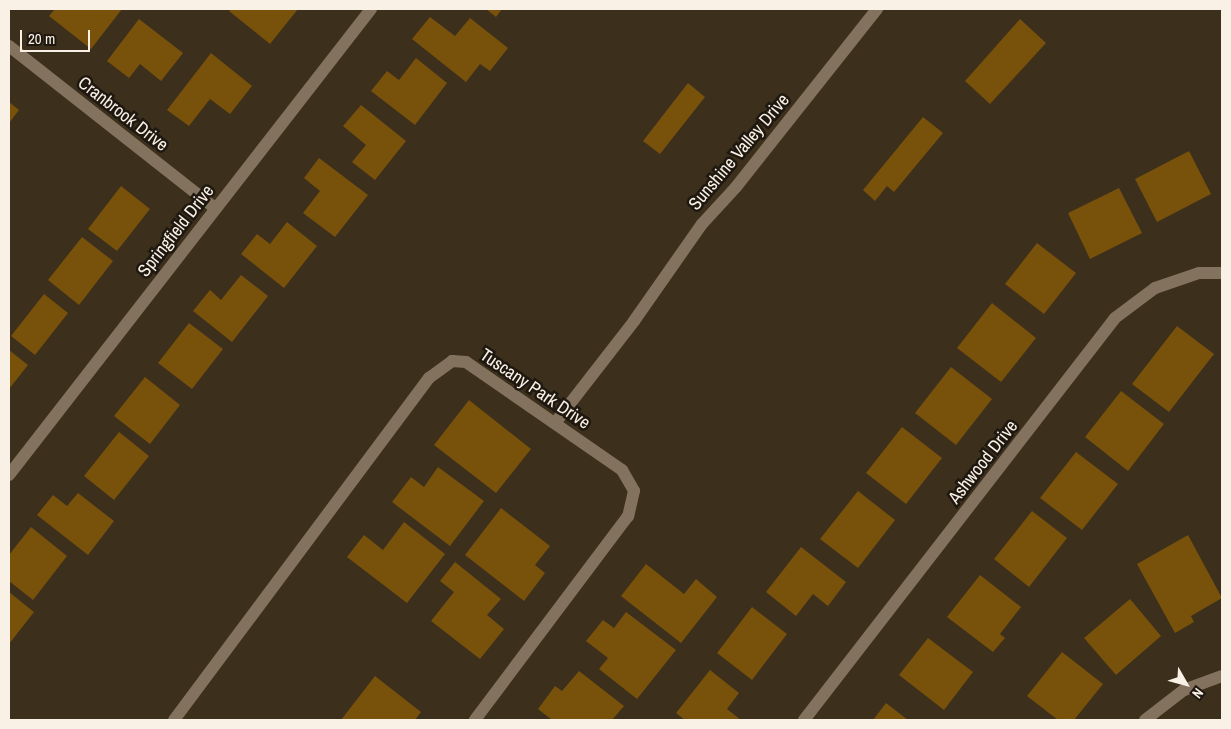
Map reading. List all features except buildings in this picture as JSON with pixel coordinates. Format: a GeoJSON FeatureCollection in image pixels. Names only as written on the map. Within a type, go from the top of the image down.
{"type":"FeatureCollection","features":[{"type":"Feature","properties":{"kind":"street","name":"Springfield Drive"},"geometry":{"type":"LineString","coordinates":[[9,475],[371,9]]}},
{"type":"Feature","properties":{"kind":"street","name":"Sunshine Valley Drive"},"geometry":{"type":"LineString","coordinates":[[555,423],[634,321],[702,224],[736,187],[877,9]]}},
{"type":"Feature","properties":{"kind":"street","name":"Cranbrook Drive"},"geometry":{"type":"LineString","coordinates":[[9,46],[215,208]]}},
{"type":"Feature","properties":{"kind":"street","name":"Ashwood Drive"},"geometry":{"type":"LineString","coordinates":[[804,720],[1116,318],[1155,288],[1199,273],[1222,273]]}},
{"type":"Feature","properties":{"kind":"street","name":"Tuscany Park Drive"},"geometry":{"type":"LineString","coordinates":[[174,720],[429,378],[452,362],[466,362],[622,470],[634,491],[628,516],[476,720]]}},
{"type":"Feature","properties":{"kind":"street"},"geometry":{"type":"LineString","coordinates":[[1145,720],[1184,690],[1222,676]]}}]}
